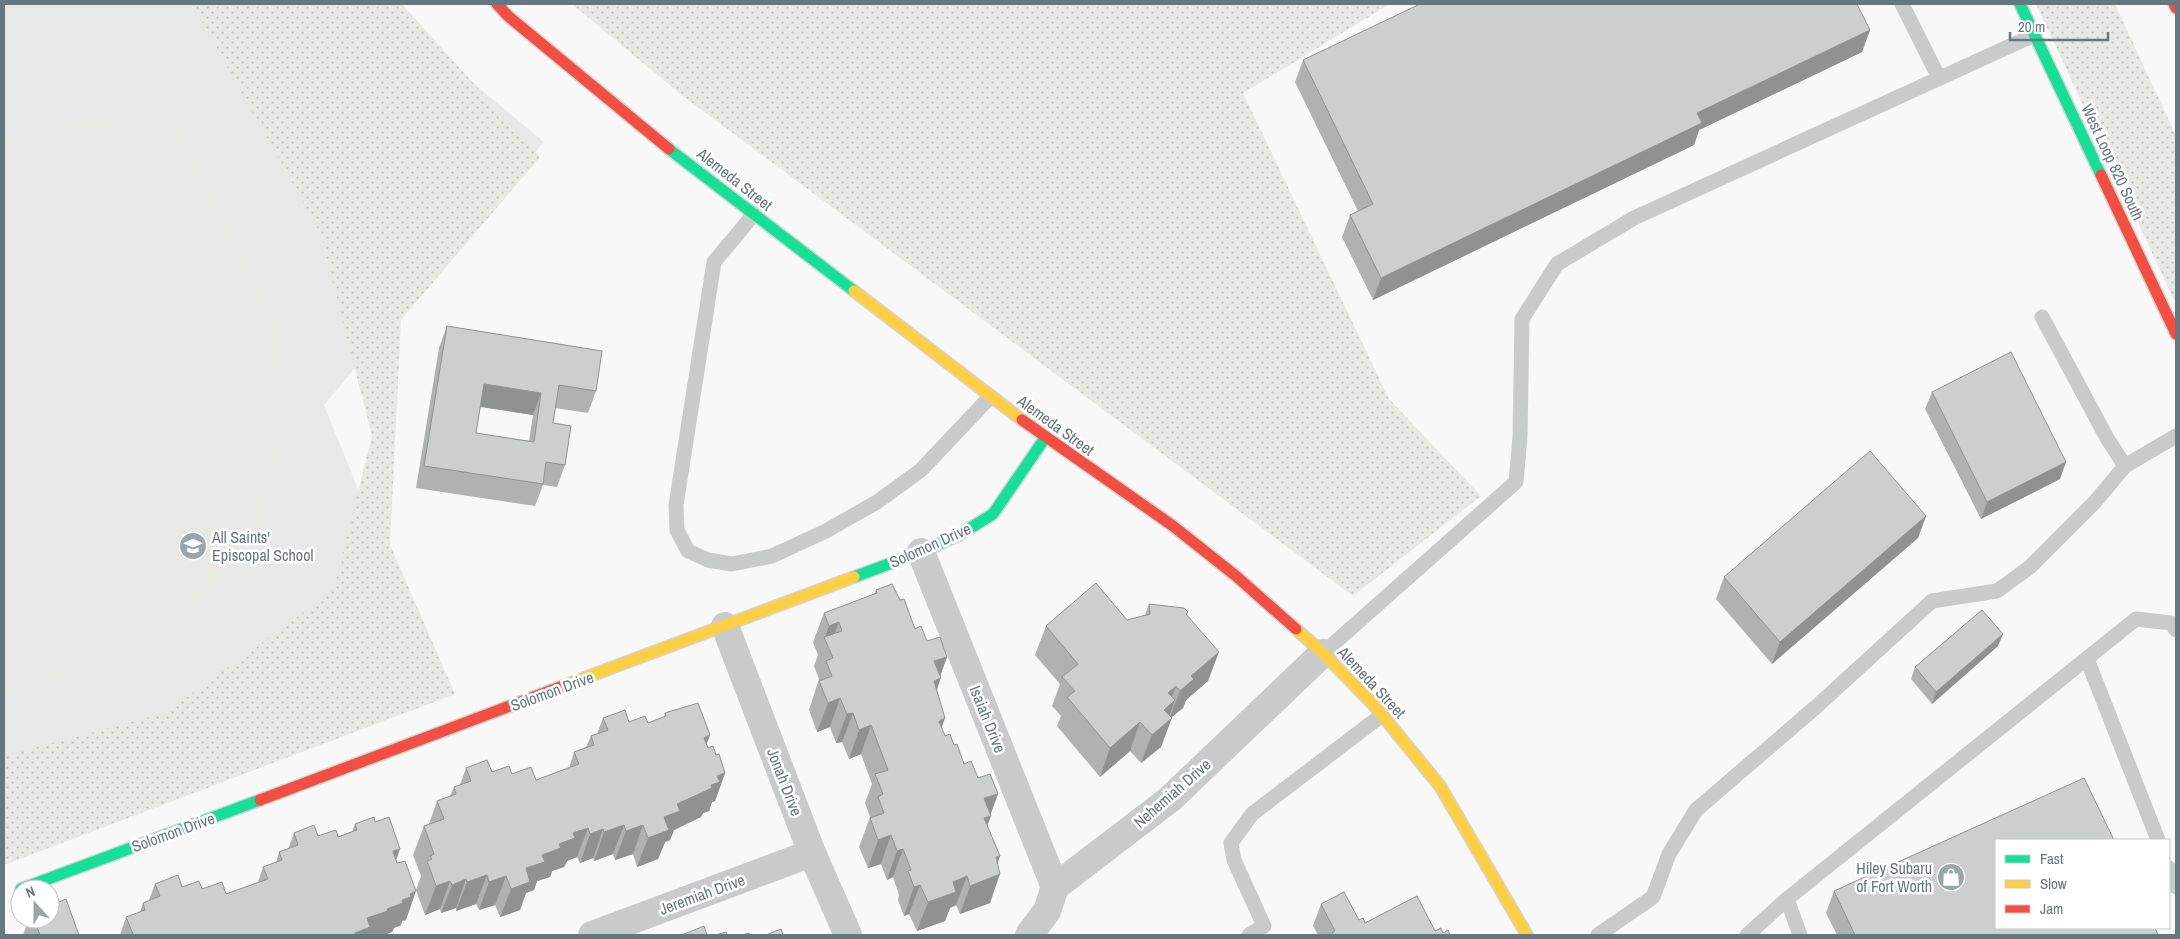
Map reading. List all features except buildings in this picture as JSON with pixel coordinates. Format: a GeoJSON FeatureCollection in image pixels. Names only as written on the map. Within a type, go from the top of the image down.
{"type":"FeatureCollection","features":[{"type":"Feature","properties":{"kind":"main road","name":"Alemeda Street"},"geometry":{"type":"LineString","coordinates":[[497,4],[508,16],[646,131],[990,397],[1045,438],[1173,526],[1236,576],[1323,653],[1382,715],[1440,786],[1514,911],[1526,935]]}},
{"type":"Feature","properties":{"kind":"main road","name":"West Loop 820 South"},"geometry":{"type":"LineString","coordinates":[[2020,4],[2176,334]]}},
{"type":"Feature","properties":{"kind":"main road"},"geometry":{"type":"LineString","coordinates":[[2174,4],[2176,8]]}},
{"type":"Feature","properties":{"kind":"main road","name":"Solomon Drive"},"geometry":{"type":"LineString","coordinates":[[47,879],[725,626],[959,536],[993,514],[1045,438]]}},
{"type":"Feature","properties":{"kind":"street","name":"Isaiah Drive"},"geometry":{"type":"LineString","coordinates":[[921,552],[1055,887]]}},
{"type":"Feature","properties":{"kind":"street","name":"Jonah Drive"},"geometry":{"type":"LineString","coordinates":[[725,626],[812,853],[848,935]]}},
{"type":"Feature","properties":{"kind":"street","name":"Nehemiah Drive"},"geometry":{"type":"LineString","coordinates":[[1055,887],[1170,799],[1323,653]]}},
{"type":"Feature","properties":{"kind":"street","name":"Jeremiah Drive"},"geometry":{"type":"LineString","coordinates":[[592,935],[812,853]]}},
{"type":"Feature","properties":{"kind":"street"},"geometry":{"type":"LineString","coordinates":[[1029,935],[1047,911],[1055,887]]}},
{"type":"Feature","properties":{"kind":"lane"},"geometry":{"type":"LineString","coordinates":[[1902,4],[1939,78]]}},
{"type":"Feature","properties":{"kind":"lane"},"geometry":{"type":"LineString","coordinates":[[1323,653],[1516,482],[1520,437],[1522,319],[1557,264],[1634,218],[2034,35]]}},
{"type":"Feature","properties":{"kind":"lane"},"geometry":{"type":"LineString","coordinates":[[754,214],[714,262],[676,505],[677,530],[688,551],[708,560],[732,564],[772,556],[826,531],[877,502],[921,470],[990,397]]}},
{"type":"Feature","properties":{"kind":"lane"},"geometry":{"type":"LineString","coordinates":[[2042,317],[2124,466]]}},
{"type":"Feature","properties":{"kind":"lane"},"geometry":{"type":"LineString","coordinates":[[1598,935],[1653,898],[1669,854],[1696,810],[1817,706],[1932,601],[1997,591],[2030,568],[2094,503],[2124,466],[2176,436]]}},
{"type":"Feature","properties":{"kind":"lane"},"geometry":{"type":"LineString","coordinates":[[1747,935],[1787,899],[2136,619],[2171,624],[2176,630]]}},
{"type":"Feature","properties":{"kind":"lane"},"geometry":{"type":"LineString","coordinates":[[2087,659],[2158,839]]}},
{"type":"Feature","properties":{"kind":"lane"},"geometry":{"type":"LineString","coordinates":[[1249,935],[1264,926],[1234,860],[1231,843],[1252,814],[1382,715]]}},
{"type":"Feature","properties":{"kind":"lane"},"geometry":{"type":"LineString","coordinates":[[2170,871],[2176,887]]}},
{"type":"Feature","properties":{"kind":"lane"},"geometry":{"type":"LineString","coordinates":[[1787,899],[1800,935]]}},
{"type":"Feature","properties":{"kind":"shaded area","name":"All Saints' Episcopal School"},"geometry":{"type":"Polygon","coordinates":[[[4,4],[387,4],[454,67],[544,142],[324,405],[439,688],[4,855],[4,4]]]}},
{"type":"Feature","properties":{"kind":"shaded area"},"geometry":{"type":"Polygon","coordinates":[[[192,4],[402,4],[540,157],[401,320],[390,545],[455,694],[4,865],[4,756],[165,713],[333,591],[372,436],[320,232],[192,4]]]}},
{"type":"Feature","properties":{"kind":"shaded area"},"geometry":{"type":"Polygon","coordinates":[[[572,4],[1390,4],[1243,93],[1389,399],[1481,496],[1353,596],[679,93],[572,4]]]}},
{"type":"Feature","properties":{"kind":"shaded area"},"geometry":{"type":"Polygon","coordinates":[[[2036,4],[2115,4],[2176,136],[2176,304],[2036,4]]]}},
{"type":"Feature","properties":{"kind":"shaded area"},"geometry":{"type":"Polygon","coordinates":[[[167,108],[274,319],[289,415],[255,535],[195,607],[135,647],[66,678],[4,695],[4,136],[167,108]]]}},
{"type":"Feature","properties":{"kind":"traffic: fast"},"geometry":{"type":"LineString","coordinates":[[2020,4],[2101,175]]}},
{"type":"Feature","properties":{"kind":"traffic: fast"},"geometry":{"type":"LineString","coordinates":[[669,149],[854,291]]}},
{"type":"Feature","properties":{"kind":"traffic: fast"},"geometry":{"type":"LineString","coordinates":[[854,577],[921,552],[959,535],[993,514],[1045,438]]}},
{"type":"Feature","properties":{"kind":"traffic: fast"},"geometry":{"type":"LineString","coordinates":[[48,879],[260,800]]}},
{"type":"Feature","properties":{"kind":"traffic: slow"},"geometry":{"type":"LineString","coordinates":[[854,291],[1022,420]]}},
{"type":"Feature","properties":{"kind":"traffic: slow"},"geometry":{"type":"LineString","coordinates":[[563,686],[854,577]]}},
{"type":"Feature","properties":{"kind":"traffic: slow"},"geometry":{"type":"LineString","coordinates":[[1296,629],[1323,653],[1373,704],[1440,786],[1527,935]]}},
{"type":"Feature","properties":{"kind":"traffic: jam"},"geometry":{"type":"LineString","coordinates":[[497,4],[508,16],[669,149]]}},
{"type":"Feature","properties":{"kind":"traffic: jam"},"geometry":{"type":"LineString","coordinates":[[2174,4],[2176,8]]}},
{"type":"Feature","properties":{"kind":"traffic: jam"},"geometry":{"type":"LineString","coordinates":[[2101,175],[2176,334]]}},
{"type":"Feature","properties":{"kind":"traffic: jam"},"geometry":{"type":"LineString","coordinates":[[1022,420],[1173,526],[1236,576],[1296,629]]}},
{"type":"Feature","properties":{"kind":"traffic: jam"},"geometry":{"type":"LineString","coordinates":[[260,800],[563,686]]}},
{"type":"Feature","properties":{"kind":"place","name":"All Saints' Episcopal School"},"geometry":{"type":"Point","coordinates":[193,546]}},
{"type":"Feature","properties":{"kind":"place","name":"Hiley Subaru of Fort Worth"},"geometry":{"type":"Point","coordinates":[1951,877]}}]}
